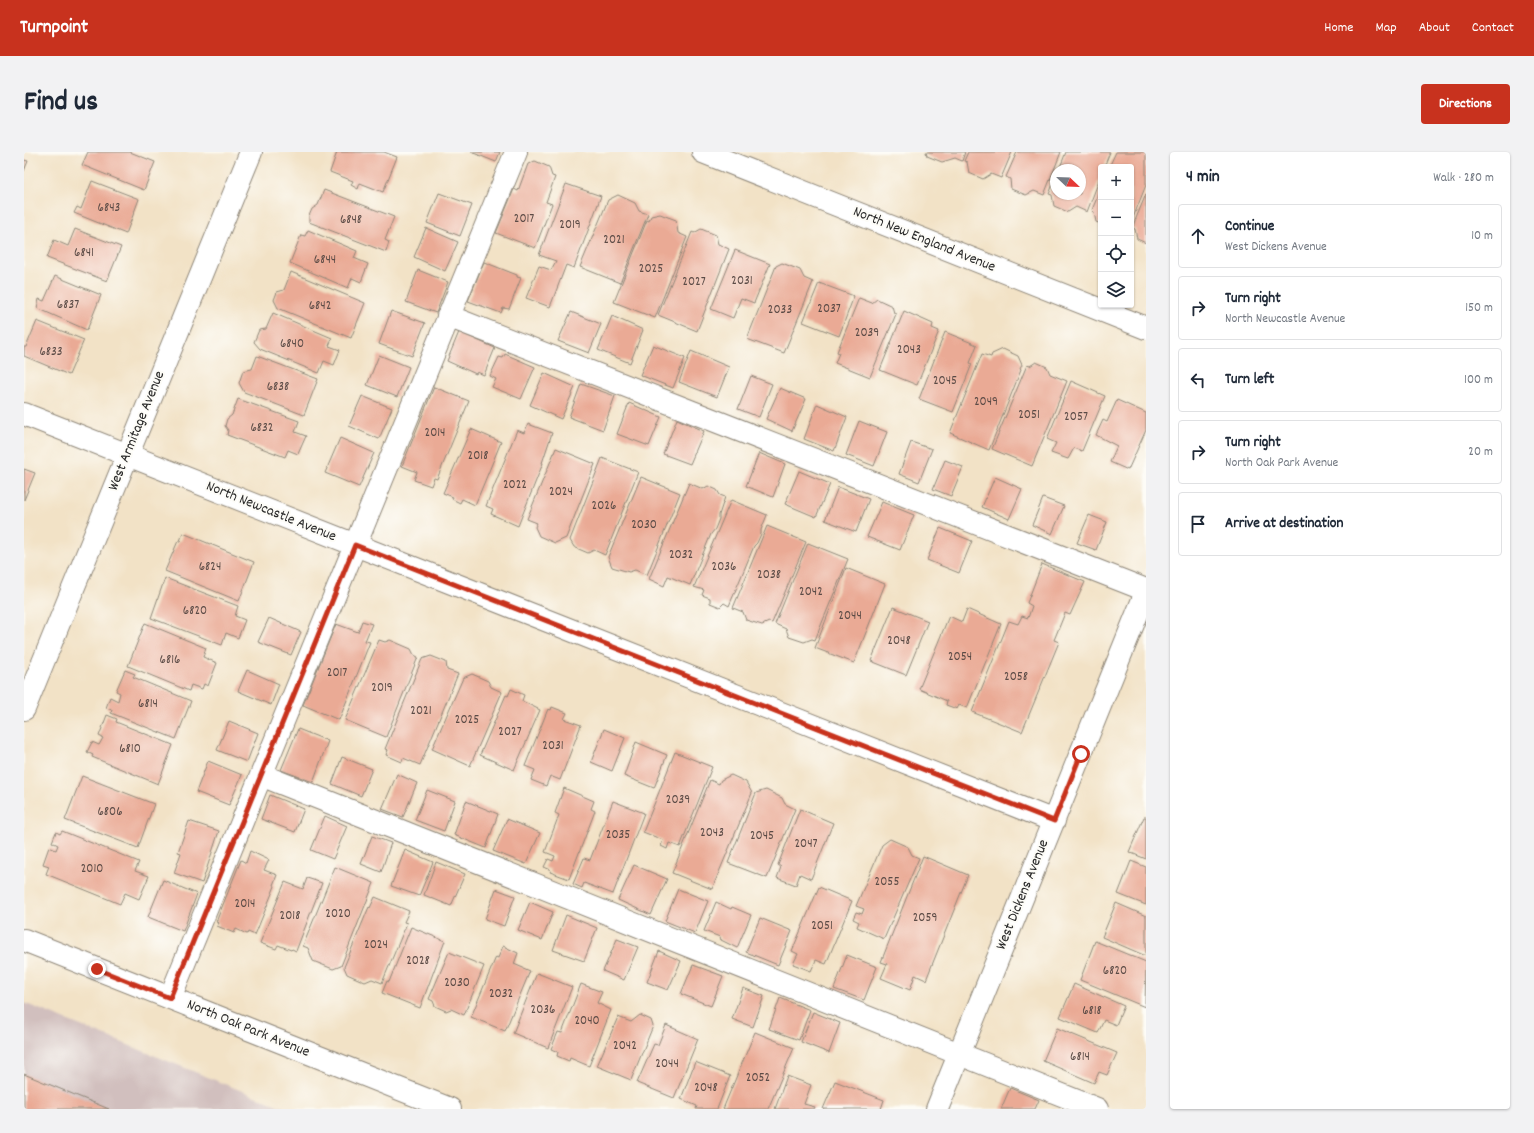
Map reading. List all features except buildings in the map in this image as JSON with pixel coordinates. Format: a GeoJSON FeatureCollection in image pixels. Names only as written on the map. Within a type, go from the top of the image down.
{"type":"FeatureCollection","features":[{"type":"Feature","properties":{"kind":"street","name":"West Armitage Avenue"},"geometry":{"type":"LineString","coordinates":[[24,709],[251,152]]}},
{"type":"Feature","properties":{"kind":"street"},"geometry":{"type":"LineString","coordinates":[[170,998],[516,152]]}},
{"type":"Feature","properties":{"kind":"street","name":"North New England Avenue"},"geometry":{"type":"LineString","coordinates":[[702,152],[1146,328]]}},
{"type":"Feature","properties":{"kind":"street"},"geometry":{"type":"LineString","coordinates":[[448,316],[1146,591]]}},
{"type":"Feature","properties":{"kind":"street","name":"North Newcastle Avenue"},"geometry":{"type":"LineString","coordinates":[[24,414],[1054,821]]}},
{"type":"Feature","properties":{"kind":"street","name":"West Dickens Avenue"},"geometry":{"type":"LineString","coordinates":[[937,1109],[1146,591]]}},
{"type":"Feature","properties":{"kind":"street"},"geometry":{"type":"LineString","coordinates":[[261,774],[1096,1109]]}},
{"type":"Feature","properties":{"kind":"street","name":"North Oak Park Avenue"},"geometry":{"type":"LineString","coordinates":[[24,940],[450,1109]]}},
{"type":"Feature","properties":{"kind":"shaded area"},"geometry":{"type":"Polygon","coordinates":[[[24,1003],[287,1109],[24,1109],[24,1003]]]}},
{"type":"Feature","properties":{"kind":"route"},"geometry":{"type":"LineString","coordinates":[[97,969],[170,998],[355,545],[1054,821],[1081,754]]}}]}
